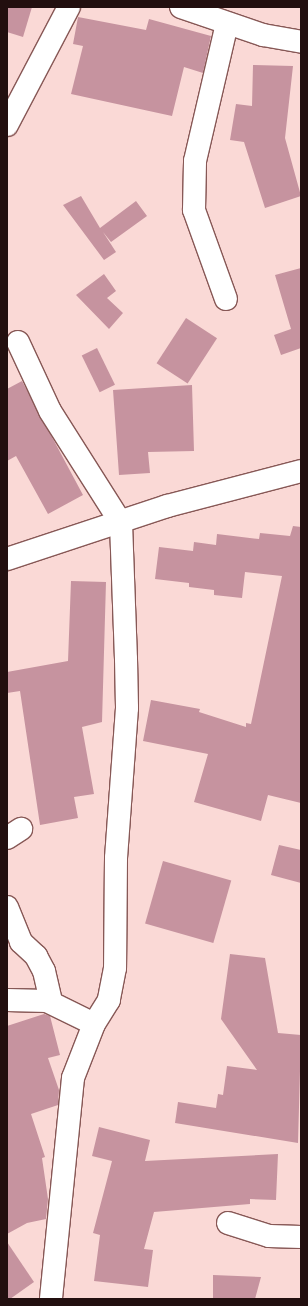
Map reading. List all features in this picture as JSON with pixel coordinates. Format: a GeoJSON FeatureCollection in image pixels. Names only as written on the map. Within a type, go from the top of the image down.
{"type":"FeatureCollection","features":[{"type":"Feature","properties":{"kind":"street"},"geometry":{"type":"LineString","coordinates":[[7,125],[69,7]]}},
{"type":"Feature","properties":{"kind":"street"},"geometry":{"type":"LineString","coordinates":[[181,7],[227,24],[301,42]]}},
{"type":"Feature","properties":{"kind":"street"},"geometry":{"type":"LineString","coordinates":[[226,299],[194,210],[195,161],[227,24]]}},
{"type":"Feature","properties":{"kind":"street"},"geometry":{"type":"LineString","coordinates":[[18,342],[50,411],[121,523],[127,708],[116,858],[115,968],[109,1000],[94,1024],[73,1078],[51,1299]]}},
{"type":"Feature","properties":{"kind":"street"},"geometry":{"type":"LineString","coordinates":[[7,559],[121,523],[167,506],[301,471]]}},
{"type":"Feature","properties":{"kind":"street"},"geometry":{"type":"LineString","coordinates":[[7,907],[21,942],[36,956],[44,970],[51,1002]]}},
{"type":"Feature","properties":{"kind":"street"},"geometry":{"type":"LineString","coordinates":[[7,1000],[26,998],[51,1002],[94,1024]]}},
{"type":"Feature","properties":{"kind":"street"},"geometry":{"type":"LineString","coordinates":[[228,1223],[269,1236],[301,1237]]}},
{"type":"Feature","properties":{"kind":"building"},"geometry":{"type":"Polygon","coordinates":[[[7,7],[32,7],[23,37],[7,32],[7,7]]]}},
{"type":"Feature","properties":{"kind":"building"},"geometry":{"type":"Polygon","coordinates":[[[78,17],[146,30],[149,19],[211,36],[203,73],[184,67],[172,116],[71,94],[83,46],[73,44],[78,17]]]}},
{"type":"Feature","properties":{"kind":"building"},"geometry":{"type":"Polygon","coordinates":[[[253,65],[293,66],[285,138],[301,196],[265,208],[244,142],[230,140],[236,104],[252,106],[253,65]]]}},
{"type":"Feature","properties":{"kind":"building"},"geometry":{"type":"Polygon","coordinates":[[[81,196],[100,228],[136,201],[147,216],[111,242],[103,232],[116,252],[104,260],[63,205],[81,196]]]}},
{"type":"Feature","properties":{"kind":"building"},"geometry":{"type":"Polygon","coordinates":[[[301,268],[301,348],[281,355],[274,335],[291,329],[275,275],[301,268]]]}},
{"type":"Feature","properties":{"kind":"building"},"geometry":{"type":"Polygon","coordinates":[[[104,274],[116,291],[107,298],[123,313],[109,329],[76,295],[104,274]]]}},
{"type":"Feature","properties":{"kind":"building"},"geometry":{"type":"Polygon","coordinates":[[[186,318],[217,338],[188,383],[157,363],[186,318]]]}},
{"type":"Feature","properties":{"kind":"building"},"geometry":{"type":"Polygon","coordinates":[[[97,348],[115,385],[100,392],[82,355],[97,348]]]}},
{"type":"Feature","properties":{"kind":"building"},"geometry":{"type":"Polygon","coordinates":[[[22,381],[83,495],[48,514],[16,456],[7,461],[7,389],[22,381]]]}},
{"type":"Feature","properties":{"kind":"building"},"geometry":{"type":"Polygon","coordinates":[[[192,385],[194,451],[148,452],[150,473],[119,475],[113,390],[192,385]]]}},
{"type":"Feature","properties":{"kind":"building"},"geometry":{"type":"Polygon","coordinates":[[[293,526],[301,527],[301,803],[268,795],[261,821],[194,802],[208,754],[143,741],[151,700],[200,709],[199,712],[246,727],[246,723],[251,724],[282,576],[245,572],[242,598],[214,595],[214,590],[189,587],[189,583],[155,579],[159,547],[193,551],[194,542],[216,545],[217,534],[259,539],[260,533],[290,536],[293,526]]]}},
{"type":"Feature","properties":{"kind":"building"},"geometry":{"type":"Polygon","coordinates":[[[71,581],[106,582],[102,722],[82,727],[94,794],[74,797],[78,818],[40,825],[20,691],[7,693],[7,672],[68,661],[71,581]]]}},
{"type":"Feature","properties":{"kind":"building"},"geometry":{"type":"Polygon","coordinates":[[[279,845],[301,850],[301,883],[271,875],[279,845]]]}},
{"type":"Feature","properties":{"kind":"building"},"geometry":{"type":"Polygon","coordinates":[[[163,861],[231,881],[213,943],[145,923],[163,861]]]}},
{"type":"Feature","properties":{"kind":"building"},"geometry":{"type":"Polygon","coordinates":[[[230,954],[265,958],[278,1033],[301,1035],[298,1143],[175,1123],[178,1102],[216,1108],[218,1094],[223,1095],[227,1066],[257,1070],[221,1019],[230,954]]]}},
{"type":"Feature","properties":{"kind":"building"},"geometry":{"type":"Polygon","coordinates":[[[44,1014],[50,1016],[60,1055],[48,1058],[59,1090],[58,1105],[31,1114],[45,1157],[42,1158],[48,1199],[46,1219],[27,1223],[7,1234],[7,1026],[44,1014]]]}},
{"type":"Feature","properties":{"kind":"building"},"geometry":{"type":"Polygon","coordinates":[[[99,1127],[150,1140],[145,1161],[278,1154],[276,1200],[250,1199],[250,1204],[154,1212],[144,1249],[153,1250],[148,1287],[94,1281],[100,1235],[93,1233],[112,1161],[92,1156],[99,1127]]]}},
{"type":"Feature","properties":{"kind":"building"},"geometry":{"type":"Polygon","coordinates":[[[7,1242],[34,1282],[10,1299],[7,1299],[7,1242]]]}},
{"type":"Feature","properties":{"kind":"building"},"geometry":{"type":"Polygon","coordinates":[[[213,1275],[261,1277],[255,1299],[213,1299],[213,1275]]]}}]}
